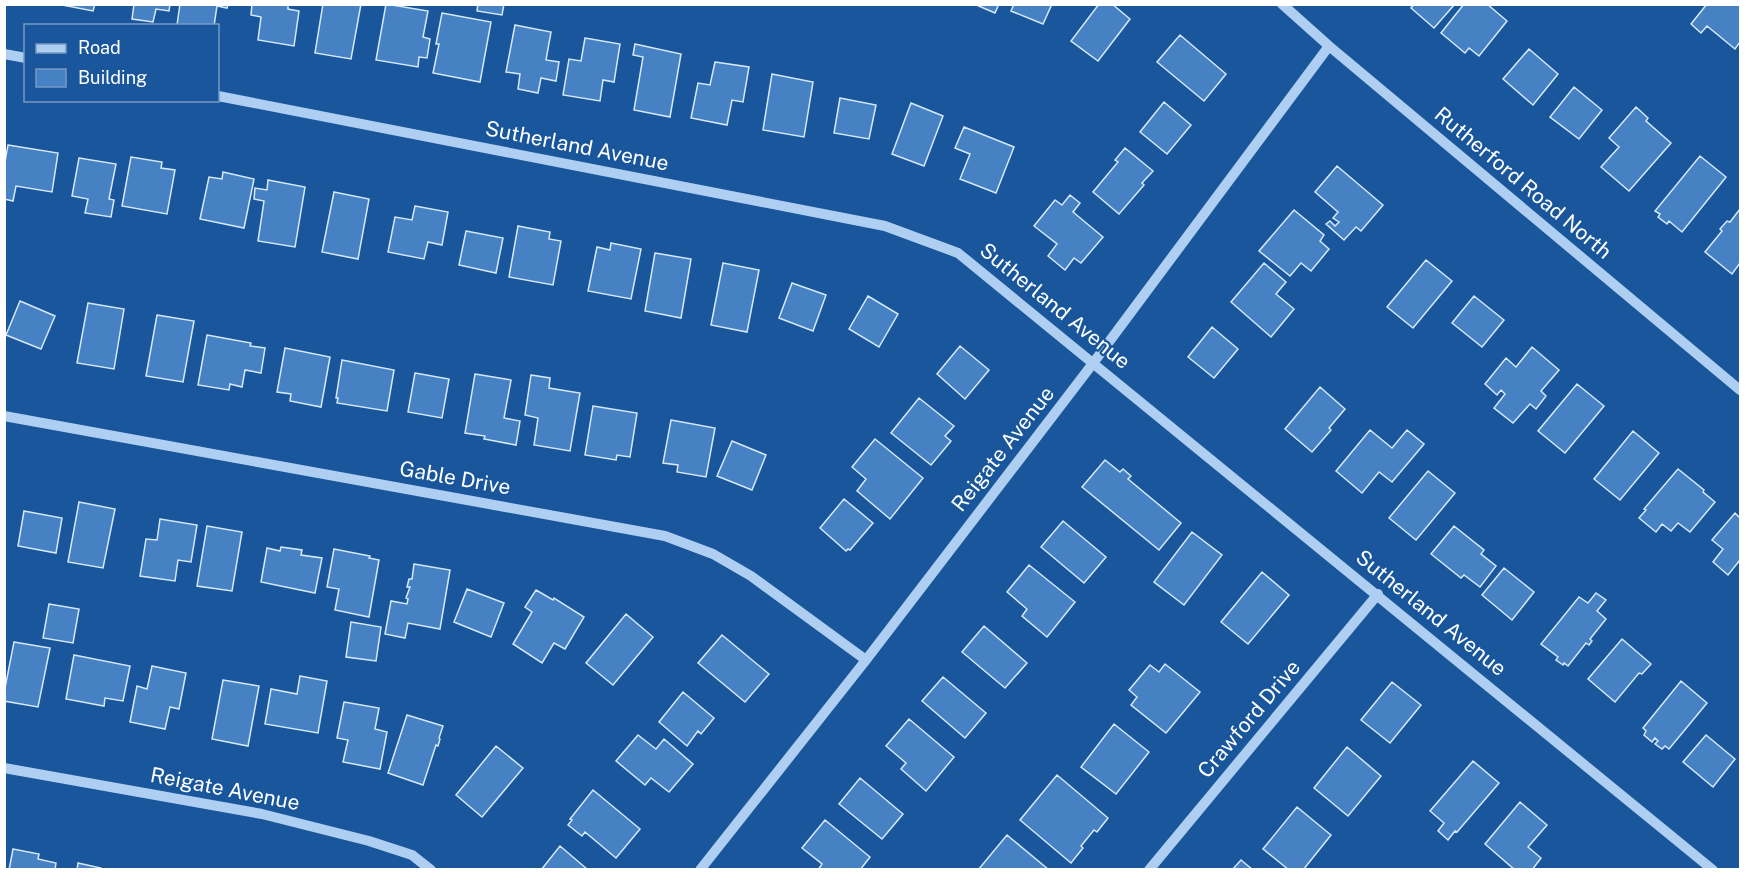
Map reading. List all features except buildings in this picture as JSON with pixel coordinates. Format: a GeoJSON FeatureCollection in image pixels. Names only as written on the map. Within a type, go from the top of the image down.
{"type":"FeatureCollection","features":[{"type":"Feature","properties":{"kind":"street","name":"Rutherford Road North"},"geometry":{"type":"LineString","coordinates":[[1282,4],[1329,46],[1740,390]]}},
{"type":"Feature","properties":{"kind":"street","name":"Reigate Avenue"},"geometry":{"type":"LineString","coordinates":[[699,870],[866,660],[1094,362],[1329,46]]}},
{"type":"Feature","properties":{"kind":"street"},"geometry":{"type":"LineString","coordinates":[[4,54],[24,58]]}},
{"type":"Feature","properties":{"kind":"street","name":"Sutherland Avenue"},"geometry":{"type":"LineString","coordinates":[[219,96],[885,226],[958,252],[1713,870]]}},
{"type":"Feature","properties":{"kind":"street","name":"Gable Drive"},"geometry":{"type":"LineString","coordinates":[[4,416],[665,536],[712,554],[751,576],[866,660]]}},
{"type":"Feature","properties":{"kind":"street","name":"Crawford Drive"},"geometry":{"type":"LineString","coordinates":[[1149,870],[1378,594]]}},
{"type":"Feature","properties":{"kind":"street","name":"Reigate Avenue"},"geometry":{"type":"LineString","coordinates":[[4,768],[262,814],[369,841],[412,855],[431,870]]}}]}
